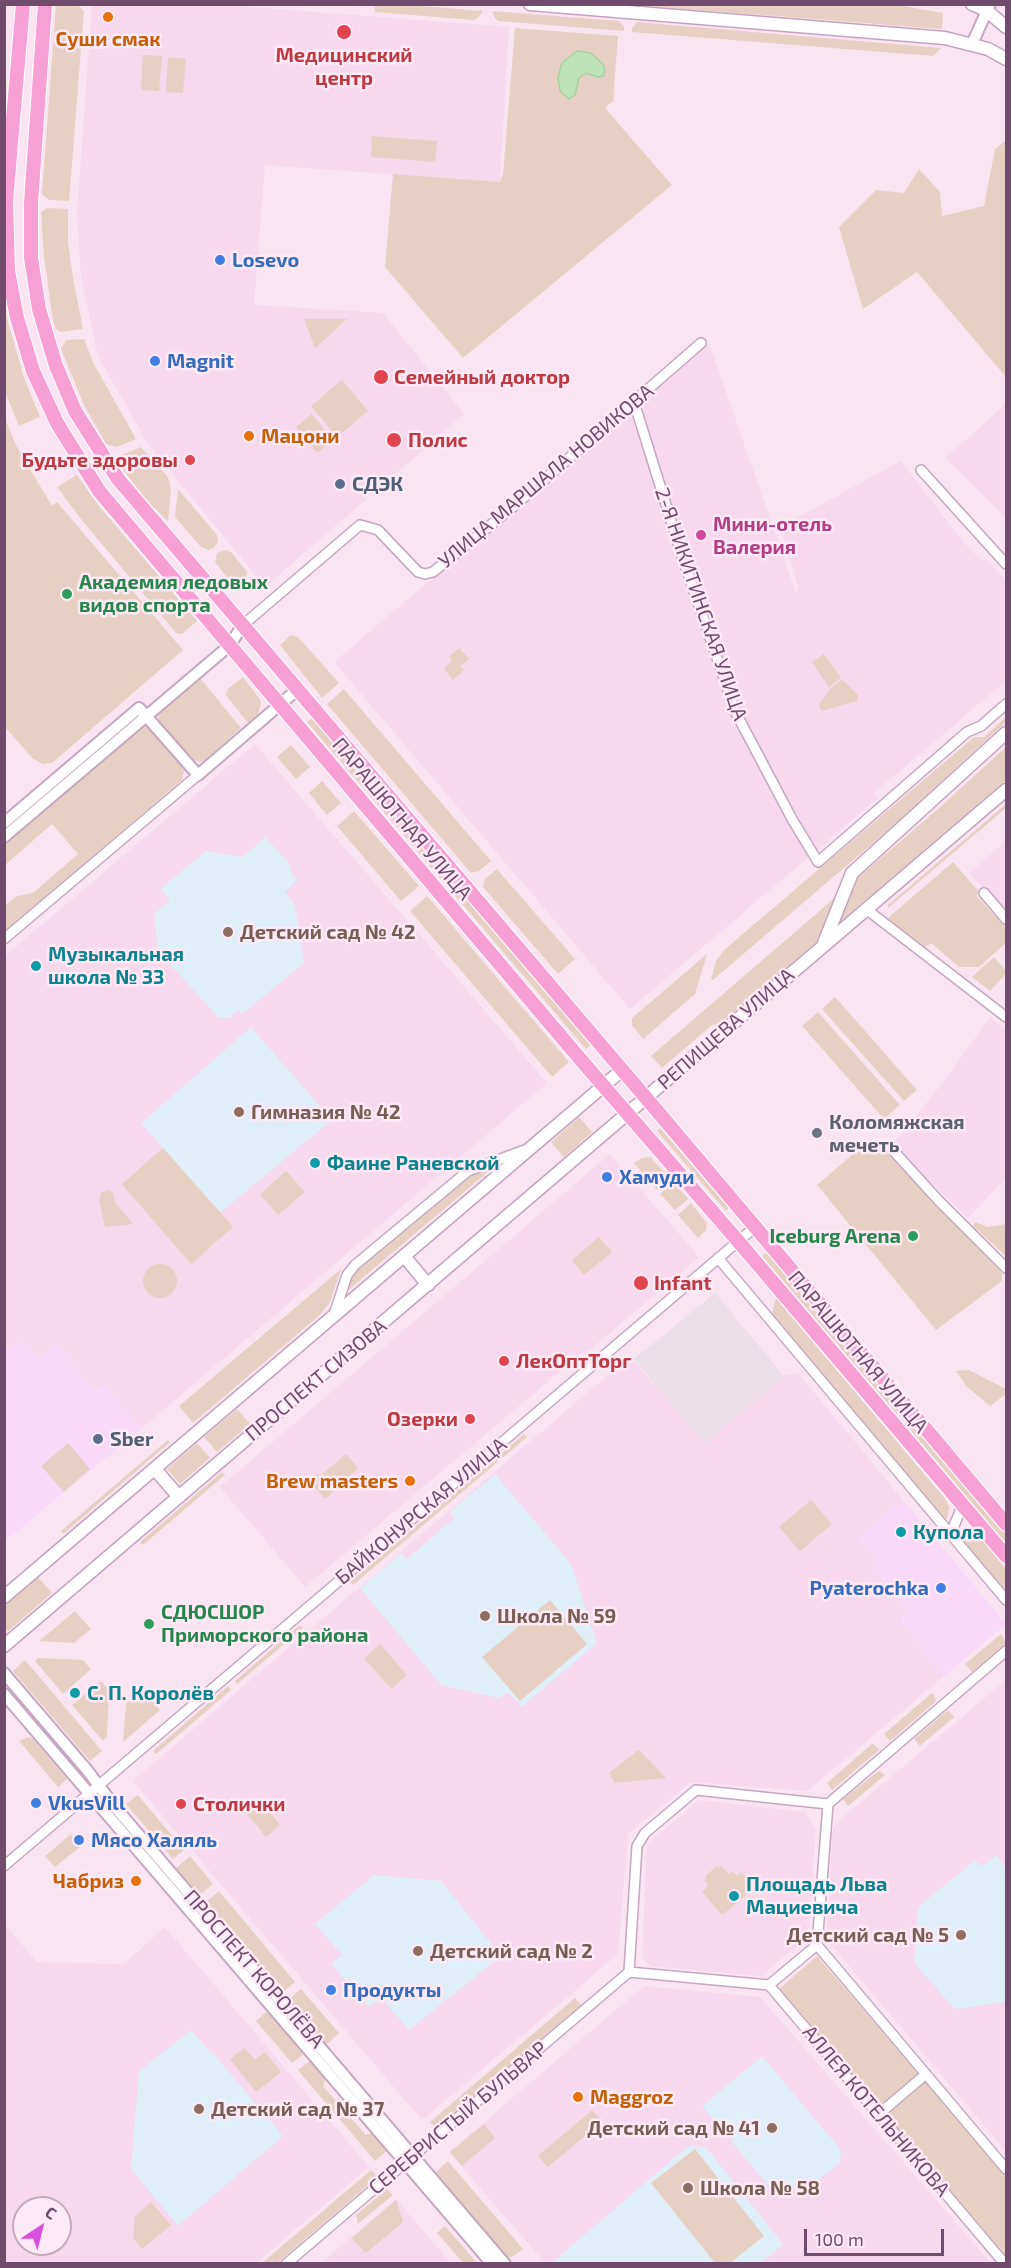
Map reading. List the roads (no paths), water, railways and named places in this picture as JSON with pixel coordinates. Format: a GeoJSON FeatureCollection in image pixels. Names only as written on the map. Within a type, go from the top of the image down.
{"type":"FeatureCollection","features":[{"type":"Feature","properties":{"kind":"main road","name":"ПАРАШЮТНАЯ УЛИЦА"},"geometry":{"type":"LineString","coordinates":[[23,4],[6,201],[8,271],[17,318],[33,371],[57,423],[99,491],[603,1086],[1006,1556]]}},
{"type":"Feature","properties":{"kind":"main road","name":"ПАРАШЮТНАЯ УЛИЦА"},"geometry":{"type":"LineString","coordinates":[[45,4],[31,203],[31,258],[39,309],[56,366],[75,411],[118,479],[646,1097],[1006,1524]]}},
{"type":"Feature","properties":{"kind":"main road"},"geometry":{"type":"LineString","coordinates":[[530,4],[945,38],[972,44],[1006,58]]}},
{"type":"Feature","properties":{"kind":"main road"},"geometry":{"type":"LineString","coordinates":[[972,4],[988,7],[1006,27]]}},
{"type":"Feature","properties":{"kind":"main road","name":"РЕПИЩЕВА УЛИЦА"},"geometry":{"type":"LineString","coordinates":[[824,945],[852,873],[1006,733]]}},
{"type":"Feature","properties":{"kind":"main road","name":"РЕПИЩЕВА УЛИЦА"},"geometry":{"type":"LineString","coordinates":[[627,1113],[1006,790]]}},
{"type":"Feature","properties":{"kind":"main road"},"geometry":{"type":"LineString","coordinates":[[603,1086],[622,1070]]}},
{"type":"Feature","properties":{"kind":"main road","name":"ПРОСПЕКТ СИЗОВА"},"geometry":{"type":"LineString","coordinates":[[4,1597],[603,1086]]}},
{"type":"Feature","properties":{"kind":"main road","name":"ПРОСПЕКТ СИЗОВА"},"geometry":{"type":"LineString","coordinates":[[4,1646],[627,1113]]}},
{"type":"Feature","properties":{"kind":"main road"},"geometry":{"type":"LineString","coordinates":[[404,1257],[428,1285]]}},
{"type":"Feature","properties":{"kind":"main road"},"geometry":{"type":"LineString","coordinates":[[898,1429],[902,1418],[913,1413]]}},
{"type":"Feature","properties":{"kind":"main road"},"geometry":{"type":"LineString","coordinates":[[155,1469],[179,1497]]}},
{"type":"Feature","properties":{"kind":"street"},"geometry":{"type":"LineString","coordinates":[[972,44],[988,7]]}},
{"type":"Feature","properties":{"kind":"street","name":"УЛИЦА МАРШАЛА НОВИКОВА"},"geometry":{"type":"LineString","coordinates":[[4,823],[229,646],[243,625],[360,525],[378,530],[418,572],[425,574],[433,572],[701,343]]}},
{"type":"Feature","properties":{"kind":"street","name":"2-Я НИКИТИНСКАЯ УЛИЦА"},"geometry":{"type":"LineString","coordinates":[[634,402],[682,556],[736,713],[818,862],[967,732],[981,726],[1006,704]]}},
{"type":"Feature","properties":{"kind":"street"},"geometry":{"type":"LineString","coordinates":[[921,470],[1006,564]]}},
{"type":"Feature","properties":{"kind":"street"},"geometry":{"type":"LineString","coordinates":[[4,939],[298,689]]}},
{"type":"Feature","properties":{"kind":"street","name":"УЛИЦА МАРШАЛА НОВИКОВА"},"geometry":{"type":"LineString","coordinates":[[4,837],[143,712]]}},
{"type":"Feature","properties":{"kind":"street"},"geometry":{"type":"LineString","coordinates":[[143,712],[198,775]]}},
{"type":"Feature","properties":{"kind":"street"},"geometry":{"type":"LineString","coordinates":[[984,893],[1006,919]]}},
{"type":"Feature","properties":{"kind":"street"},"geometry":{"type":"LineString","coordinates":[[866,909],[1006,1017]]}},
{"type":"Feature","properties":{"kind":"street"},"geometry":{"type":"LineString","coordinates":[[890,1147],[939,1201],[1006,1268]]}},
{"type":"Feature","properties":{"kind":"street"},"geometry":{"type":"LineString","coordinates":[[332,1318],[347,1275],[355,1265],[468,1170],[530,1149]]}},
{"type":"Feature","properties":{"kind":"street","name":"БАЙКОНУРСКАЯ УЛИЦА"},"geometry":{"type":"LineString","coordinates":[[4,1866],[755,1227]]}},
{"type":"Feature","properties":{"kind":"street"},"geometry":{"type":"LineString","coordinates":[[718,1258],[1006,1600]]}},
{"type":"Feature","properties":{"kind":"street"},"geometry":{"type":"LineString","coordinates":[[951,1533],[963,1504]]}},
{"type":"Feature","properties":{"kind":"street"},"geometry":{"type":"LineString","coordinates":[[1006,1651],[828,1804],[817,1946],[1006,2169]]}},
{"type":"Feature","properties":{"kind":"street","name":"ПРОСПЕКТ КОРОЛЁВА"},"geometry":{"type":"LineString","coordinates":[[4,1673],[94,1789],[410,2159],[505,2264]]}},
{"type":"Feature","properties":{"kind":"street","name":"ПРОСПЕКТ КОРОЛЁВА"},"geometry":{"type":"LineString","coordinates":[[4,1694],[94,1789]]}},
{"type":"Feature","properties":{"kind":"street"},"geometry":{"type":"LineString","coordinates":[[817,1946],[769,1985],[629,1972],[637,1846],[645,1833],[696,1790],[828,1804]]}},
{"type":"Feature","properties":{"kind":"street","name":"СЕРЕБРИСТЫЙ БУЛЬВАР"},"geometry":{"type":"LineString","coordinates":[[286,2264],[629,1972]]}},
{"type":"Feature","properties":{"kind":"street","name":"АЛЛЕЯ КОТЕЛЬНИКОВА"},"geometry":{"type":"LineString","coordinates":[[769,1985],[1005,2264]]}},
{"type":"Feature","properties":{"kind":"street"},"geometry":{"type":"LineString","coordinates":[[879,2114],[926,2074]]}},
{"type":"Feature","properties":{"kind":"street","name":"ПРОСПЕКТ КОРОЛЁВА"},"geometry":{"type":"LineString","coordinates":[[410,2159],[492,2264]]}},
{"type":"Feature","properties":{"kind":"place","name":"Суши смак"},"geometry":{"type":"Point","coordinates":[108,17]}},
{"type":"Feature","properties":{"kind":"place","name":"Медицинский центр"},"geometry":{"type":"Point","coordinates":[344,32]}},
{"type":"Feature","properties":{"kind":"place","name":"Losevo"},"geometry":{"type":"Point","coordinates":[220,260]}},
{"type":"Feature","properties":{"kind":"place","name":"Magnit"},"geometry":{"type":"Point","coordinates":[155,361]}},
{"type":"Feature","properties":{"kind":"place","name":"Семейный доктор"},"geometry":{"type":"Point","coordinates":[381,377]}},
{"type":"Feature","properties":{"kind":"place","name":"Мацони"},"geometry":{"type":"Point","coordinates":[249,436]}},
{"type":"Feature","properties":{"kind":"place","name":"Полис"},"geometry":{"type":"Point","coordinates":[394,440]}},
{"type":"Feature","properties":{"kind":"place","name":"Будьте здоровы"},"geometry":{"type":"Point","coordinates":[190,460]}},
{"type":"Feature","properties":{"kind":"place","name":"СДЭК"},"geometry":{"type":"Point","coordinates":[340,484]}},
{"type":"Feature","properties":{"kind":"place","name":"Мини-отель Валерия"},"geometry":{"type":"Point","coordinates":[701,535]}},
{"type":"Feature","properties":{"kind":"place","name":"Академия ледовых видов спорта"},"geometry":{"type":"Point","coordinates":[67,594]}},
{"type":"Feature","properties":{"kind":"place","name":"Детский сад № 42"},"geometry":{"type":"Point","coordinates":[228,932]}},
{"type":"Feature","properties":{"kind":"place","name":"Музыкальная школа № 33"},"geometry":{"type":"Point","coordinates":[36,966]}},
{"type":"Feature","properties":{"kind":"place","name":"Гимназия № 42"},"geometry":{"type":"Point","coordinates":[239,1112]}},
{"type":"Feature","properties":{"kind":"place","name":"Коломяжская мечеть"},"geometry":{"type":"Point","coordinates":[817,1133]}},
{"type":"Feature","properties":{"kind":"place","name":"Фаине Раневской"},"geometry":{"type":"Point","coordinates":[315,1163]}},
{"type":"Feature","properties":{"kind":"place","name":"Хамуди"},"geometry":{"type":"Point","coordinates":[607,1177]}},
{"type":"Feature","properties":{"kind":"place","name":"Iceburg Arena"},"geometry":{"type":"Point","coordinates":[913,1236]}},
{"type":"Feature","properties":{"kind":"place","name":"Infant"},"geometry":{"type":"Point","coordinates":[641,1283]}},
{"type":"Feature","properties":{"kind":"place","name":"ЛекОптТорг"},"geometry":{"type":"Point","coordinates":[504,1361]}},
{"type":"Feature","properties":{"kind":"place","name":"Озерки"},"geometry":{"type":"Point","coordinates":[470,1419]}},
{"type":"Feature","properties":{"kind":"place","name":"Sber"},"geometry":{"type":"Point","coordinates":[98,1439]}},
{"type":"Feature","properties":{"kind":"place","name":"Brew masters"},"geometry":{"type":"Point","coordinates":[410,1481]}},
{"type":"Feature","properties":{"kind":"place","name":"Купола"},"geometry":{"type":"Point","coordinates":[901,1532]}},
{"type":"Feature","properties":{"kind":"place","name":"Pyaterochka"},"geometry":{"type":"Point","coordinates":[941,1588]}},
{"type":"Feature","properties":{"kind":"place","name":"Школа № 59"},"geometry":{"type":"Point","coordinates":[485,1616]}},
{"type":"Feature","properties":{"kind":"place","name":"СДЮСШОР Приморского района"},"geometry":{"type":"Point","coordinates":[149,1624]}},
{"type":"Feature","properties":{"kind":"place","name":"С. П. Королёв"},"geometry":{"type":"Point","coordinates":[75,1693]}},
{"type":"Feature","properties":{"kind":"place","name":"VkusVill"},"geometry":{"type":"Point","coordinates":[36,1803]}},
{"type":"Feature","properties":{"kind":"place","name":"Столички"},"geometry":{"type":"Point","coordinates":[181,1804]}},
{"type":"Feature","properties":{"kind":"place","name":"Мясо Халяль"},"geometry":{"type":"Point","coordinates":[79,1840]}},
{"type":"Feature","properties":{"kind":"place","name":"Чабриз"},"geometry":{"type":"Point","coordinates":[136,1881]}},
{"type":"Feature","properties":{"kind":"place","name":"Площадь Льва Мациевича"},"geometry":{"type":"Point","coordinates":[734,1896]}},
{"type":"Feature","properties":{"kind":"place","name":"Детский сад № 5"},"geometry":{"type":"Point","coordinates":[961,1935]}},
{"type":"Feature","properties":{"kind":"place","name":"Детский сад № 2"},"geometry":{"type":"Point","coordinates":[418,1951]}},
{"type":"Feature","properties":{"kind":"place","name":"Продукты"},"geometry":{"type":"Point","coordinates":[331,1990]}},
{"type":"Feature","properties":{"kind":"place","name":"Maggroz"},"geometry":{"type":"Point","coordinates":[578,2097]}},
{"type":"Feature","properties":{"kind":"place","name":"Детский сад № 37"},"geometry":{"type":"Point","coordinates":[199,2109]}},
{"type":"Feature","properties":{"kind":"place","name":"Детский сад № 41"},"geometry":{"type":"Point","coordinates":[772,2128]}},
{"type":"Feature","properties":{"kind":"place","name":"Школа № 58"},"geometry":{"type":"Point","coordinates":[688,2188]}}]}
